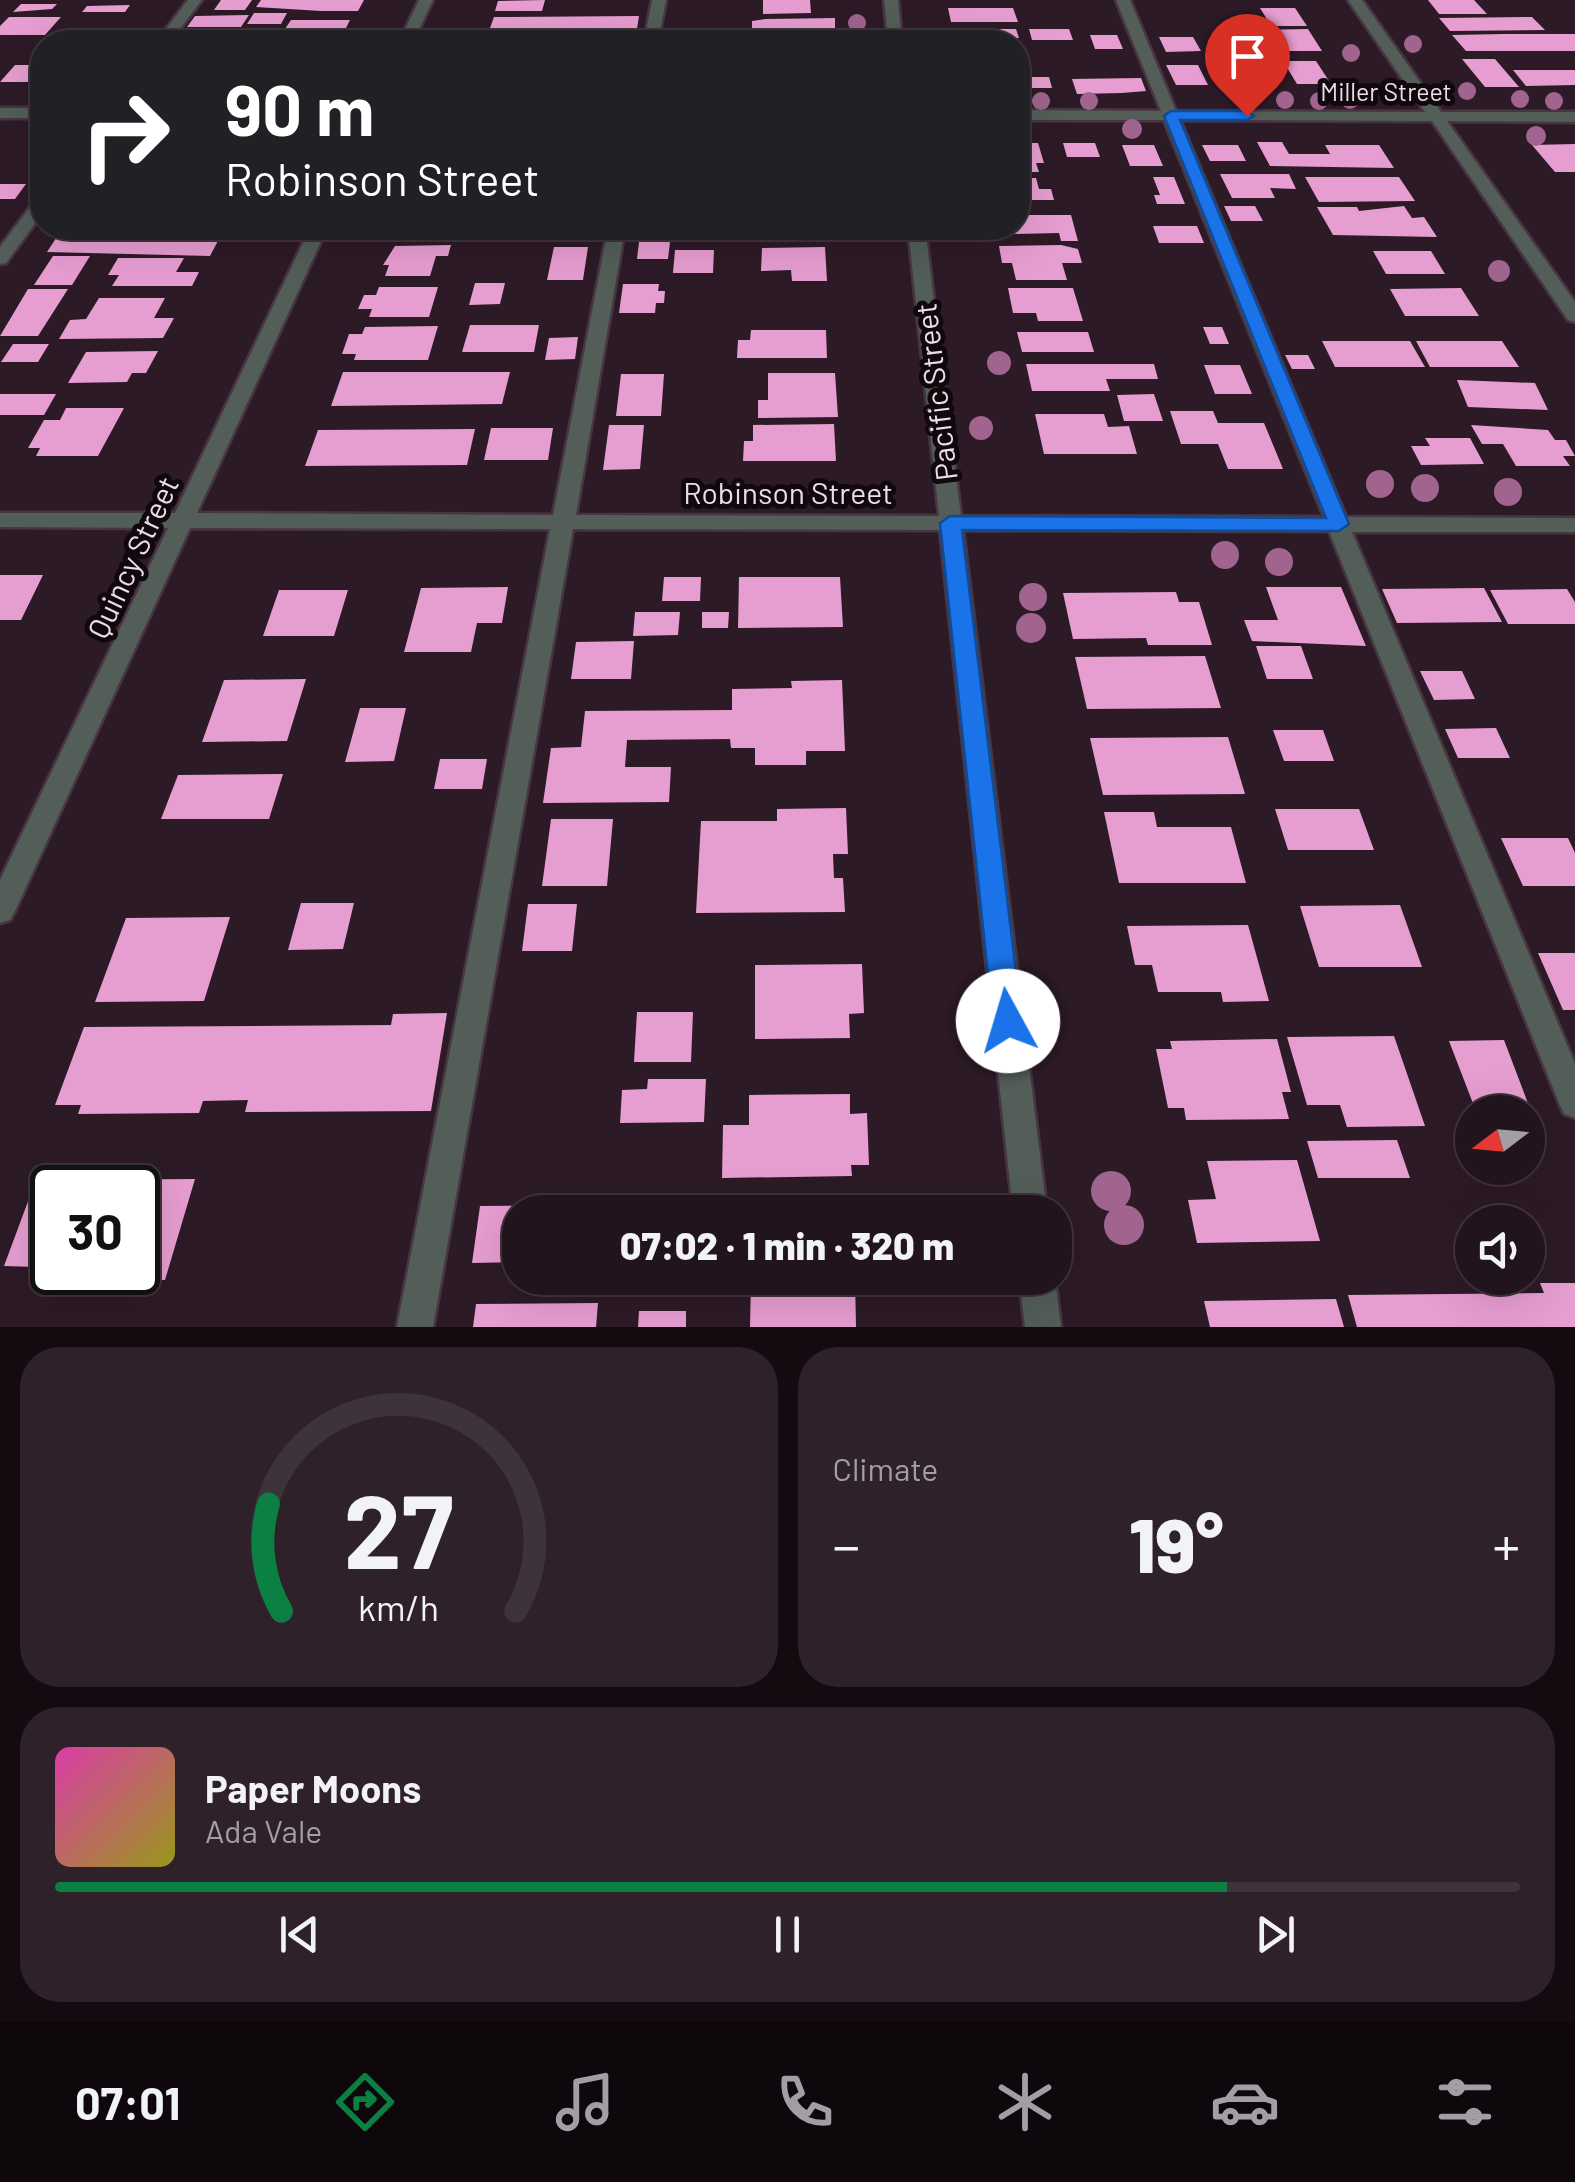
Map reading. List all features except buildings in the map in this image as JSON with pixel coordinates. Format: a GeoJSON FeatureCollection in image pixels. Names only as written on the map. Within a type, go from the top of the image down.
{"type":"FeatureCollection","features":[{"type":"Feature","properties":{"kind":"street"},"geometry":{"type":"LineString","coordinates":[[172,30],[195,0]]}},
{"type":"Feature","properties":{"kind":"street"},"geometry":{"type":"LineString","coordinates":[[412,30],[426,0]]}},
{"type":"Feature","properties":{"kind":"street"},"geometry":{"type":"LineString","coordinates":[[653,30],[659,0]]}},
{"type":"Feature","properties":{"kind":"street"},"geometry":{"type":"LineString","coordinates":[[890,0],[894,30]]}},
{"type":"Feature","properties":{"kind":"street"},"geometry":{"type":"LineString","coordinates":[[1124,0],[1575,1103]]}},
{"type":"Feature","properties":{"kind":"street"},"geometry":{"type":"LineString","coordinates":[[1355,0],[1575,316]]}},
{"type":"Feature","properties":{"kind":"street"},"geometry":{"type":"LineString","coordinates":[[0,113],[30,113]]}},
{"type":"Feature","properties":{"kind":"street","name":"Miller Street"},"geometry":{"type":"LineString","coordinates":[[1030,115],[1575,116]]}},
{"type":"Feature","properties":{"kind":"street"},"geometry":{"type":"LineString","coordinates":[[0,259],[30,219]]}},
{"type":"Feature","properties":{"kind":"street","name":"Quincy Street"},"geometry":{"type":"LineString","coordinates":[[0,911],[314,240]]}},
{"type":"Feature","properties":{"kind":"street"},"geometry":{"type":"LineString","coordinates":[[415,1327],[616,240]]}},
{"type":"Feature","properties":{"kind":"street","name":"Pacific Street"},"geometry":{"type":"LineString","coordinates":[[918,240],[1028,1195]]}},
{"type":"Feature","properties":{"kind":"street","name":"Robinson Street"},"geometry":{"type":"LineString","coordinates":[[0,520],[1575,525]]}},
{"type":"Feature","properties":{"kind":"street"},"geometry":{"type":"LineString","coordinates":[[1039,1295],[1043,1327]]}},
{"type":"Feature","properties":{"kind":"route"},"geometry":{"type":"LineString","coordinates":[[1008,1021],[950,523],[1339,524],[1171,116],[1247,116]]}}]}
